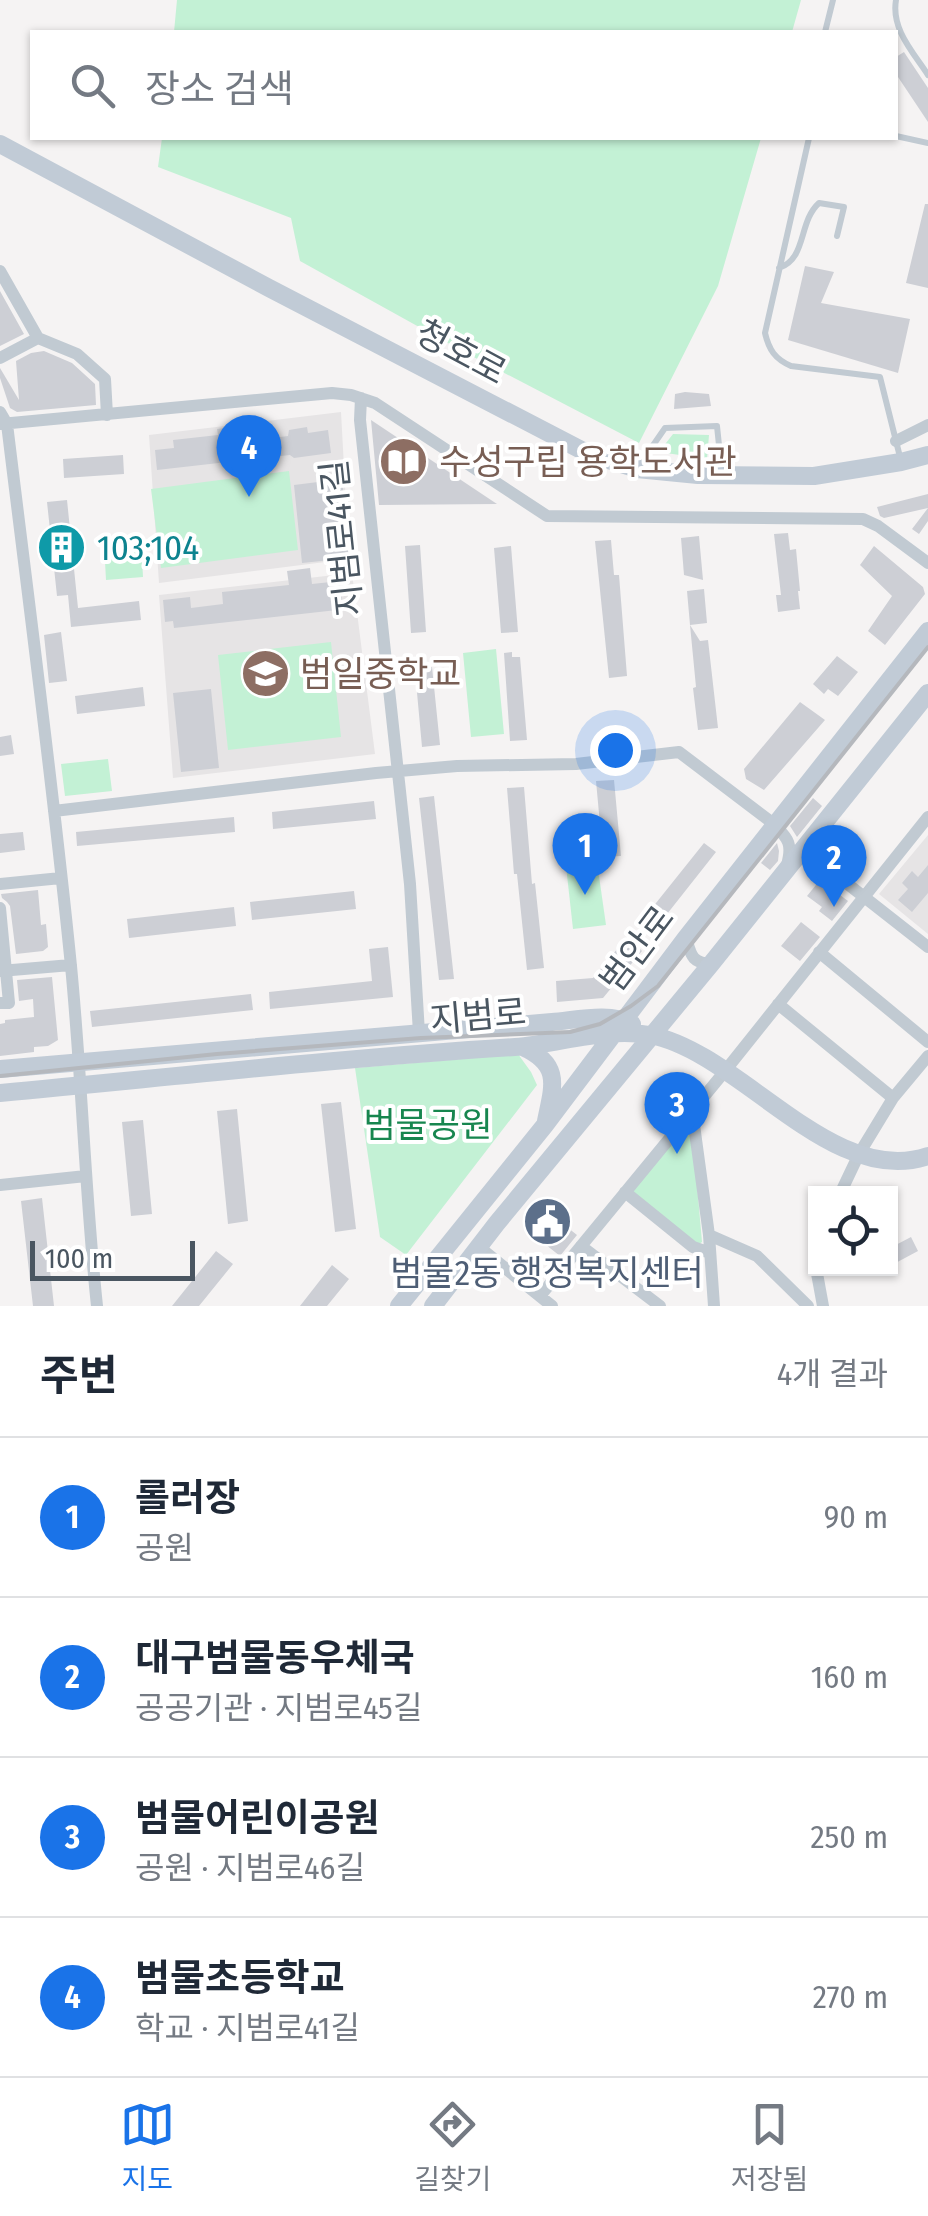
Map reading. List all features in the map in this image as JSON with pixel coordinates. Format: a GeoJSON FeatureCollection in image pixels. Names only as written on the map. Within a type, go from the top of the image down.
{"type":"FeatureCollection","features":[{"type":"Feature","properties":{"kind":"main road","name":"청호로"},"geometry":{"type":"LineString","coordinates":[[0,144],[588,454],[637,469],[722,476],[814,476],[928,456]]}},
{"type":"Feature","properties":{"kind":"main road","name":"범안로"},"geometry":{"type":"LineString","coordinates":[[399,1306],[545,1125],[774,824],[928,630]]}},
{"type":"Feature","properties":{"kind":"main road"},"geometry":{"type":"LineString","coordinates":[[804,849],[928,694]]}},
{"type":"Feature","properties":{"kind":"main road","name":"범안로"},"geometry":{"type":"LineString","coordinates":[[433,1306],[804,849]]}},
{"type":"Feature","properties":{"kind":"main road"},"geometry":{"type":"LineString","coordinates":[[0,1068],[612,1018],[620,1026],[679,1044],[814,1132],[858,1154],[913,1161],[928,1156]]}},
{"type":"Feature","properties":{"kind":"main road","name":"지범로"},"geometry":{"type":"LineString","coordinates":[[0,1094],[417,1053],[522,1047],[620,1026]]}},
{"type":"Feature","properties":{"kind":"main road"},"geometry":{"type":"LineString","coordinates":[[522,1047],[540,1054],[550,1070],[553,1086],[545,1125]]}},
{"type":"Feature","properties":{"kind":"street"},"geometry":{"type":"LineString","coordinates":[[0,272],[38,338],[77,354],[105,379],[106,414]]}},
{"type":"Feature","properties":{"kind":"street"},"geometry":{"type":"LineString","coordinates":[[0,358],[38,338]]}},
{"type":"Feature","properties":{"kind":"street"},"geometry":{"type":"LineString","coordinates":[[97,1306],[62,878],[2,420],[332,393],[375,402],[547,516],[863,518],[928,564]]}},
{"type":"Feature","properties":{"kind":"street","name":"지범로41길"},"geometry":{"type":"LineString","coordinates":[[361,398],[360,420],[410,884],[419,1033]]}},
{"type":"Feature","properties":{"kind":"street"},"geometry":{"type":"LineString","coordinates":[[896,441],[928,425]]}},
{"type":"Feature","properties":{"kind":"street"},"geometry":{"type":"LineString","coordinates":[[54,811],[396,771],[576,764],[679,752],[787,838],[791,850],[785,872]]}},
{"type":"Feature","properties":{"kind":"street"},"geometry":{"type":"LineString","coordinates":[[540,1296],[928,817]]}},
{"type":"Feature","properties":{"kind":"street"},"geometry":{"type":"LineString","coordinates":[[804,849],[928,947]]}},
{"type":"Feature","properties":{"kind":"street"},"geometry":{"type":"LineString","coordinates":[[0,884],[62,878]]}},
{"type":"Feature","properties":{"kind":"street"},"geometry":{"type":"LineString","coordinates":[[0,918],[9,1002],[0,1004]]}},
{"type":"Feature","properties":{"kind":"street"},"geometry":{"type":"LineString","coordinates":[[686,938],[693,957],[700,964],[711,964]]}},
{"type":"Feature","properties":{"kind":"street"},"geometry":{"type":"LineString","coordinates":[[819,952],[928,1042]]}},
{"type":"Feature","properties":{"kind":"street"},"geometry":{"type":"LineString","coordinates":[[3,970],[70,965]]}},
{"type":"Feature","properties":{"kind":"street"},"geometry":{"type":"LineString","coordinates":[[778,1004],[892,1098]]}},
{"type":"Feature","properties":{"kind":"street"},"geometry":{"type":"LineString","coordinates":[[844,1186],[892,1098],[928,1056]]}},
{"type":"Feature","properties":{"kind":"street"},"geometry":{"type":"LineString","coordinates":[[692,1110],[714,1306]]}},
{"type":"Feature","properties":{"kind":"street"},"geometry":{"type":"LineString","coordinates":[[0,1185],[86,1180]]}},
{"type":"Feature","properties":{"kind":"street"},"geometry":{"type":"LineString","coordinates":[[625,1192],[692,1247],[710,1252]]}},
{"type":"Feature","properties":{"kind":"street"},"geometry":{"type":"LineString","coordinates":[[709,1235],[757,1256],[808,1306]]}},
{"type":"Feature","properties":{"kind":"street"},"geometry":{"type":"LineString","coordinates":[[581,1246],[660,1306]]}},
{"type":"Feature","properties":{"kind":"street"},"geometry":{"type":"LineString","coordinates":[[478,1247],[552,1306]]}},
{"type":"Feature","properties":{"kind":"street"},"geometry":{"type":"LineString","coordinates":[[818,1276],[823,1306]]}},
{"type":"Feature","properties":{"kind":"lane"},"geometry":{"type":"LineString","coordinates":[[826,30],[833,0]]}},
{"type":"Feature","properties":{"kind":"lane"},"geometry":{"type":"LineString","coordinates":[[896,0],[900,33],[928,76]]}},
{"type":"Feature","properties":{"kind":"lane"},"geometry":{"type":"LineString","coordinates":[[898,136],[928,143]]}},
{"type":"Feature","properties":{"kind":"lane"},"geometry":{"type":"LineString","coordinates":[[809,140],[765,333],[780,362],[880,378],[902,462]]}},
{"type":"Feature","properties":{"kind":"lane"},"geometry":{"type":"LineString","coordinates":[[779,268],[789,265],[796,256],[809,212],[819,204],[844,207],[837,236]]}},
{"type":"Feature","properties":{"kind":"lane"},"geometry":{"type":"LineString","coordinates":[[637,469],[665,428],[717,426],[722,476]]}},
{"type":"Feature","properties":{"kind":"shaded area"},"geometry":{"type":"Polygon","coordinates":[[[341,412],[349,559],[159,583],[149,435],[341,412]]]}},
{"type":"Feature","properties":{"kind":"shaded area","name":"범일중학교"},"geometry":{"type":"Polygon","coordinates":[[[352,573],[375,754],[173,778],[159,595],[352,573]]]}},
{"type":"Feature","properties":{"kind":"shaded area"},"geometry":{"type":"Polygon","coordinates":[[[928,835],[928,934],[879,894],[928,835]]]}},
{"type":"Feature","properties":{"kind":"green space"},"geometry":{"type":"Polygon","coordinates":[[[177,0],[801,0],[793,30],[174,30],[177,0]]]}},
{"type":"Feature","properties":{"kind":"green space"},"geometry":{"type":"Polygon","coordinates":[[[162,140],[760,140],[718,286],[639,443],[300,261],[291,218],[158,167],[162,140]]]}},
{"type":"Feature","properties":{"kind":"green space"},"geometry":{"type":"Polygon","coordinates":[[[673,434],[709,435],[707,459],[659,452],[673,434]]]}},
{"type":"Feature","properties":{"kind":"green space"},"geometry":{"type":"Polygon","coordinates":[[[289,471],[298,550],[161,568],[151,489],[289,471]]]}},
{"type":"Feature","properties":{"kind":"green space"},"geometry":{"type":"Polygon","coordinates":[[[141,540],[143,577],[106,580],[104,543],[141,540]]]}},
{"type":"Feature","properties":{"kind":"green space"},"geometry":{"type":"Polygon","coordinates":[[[331,642],[341,737],[228,750],[218,655],[331,642]]]}},
{"type":"Feature","properties":{"kind":"green space"},"geometry":{"type":"Polygon","coordinates":[[[496,649],[504,734],[471,737],[463,653],[496,649]]]}},
{"type":"Feature","properties":{"kind":"green space"},"geometry":{"type":"Polygon","coordinates":[[[108,759],[112,791],[65,796],[61,764],[108,759]]]}},
{"type":"Feature","properties":{"kind":"green space"},"geometry":{"type":"Polygon","coordinates":[[[597,862],[606,925],[573,929],[566,866],[597,862]]]}},
{"type":"Feature","properties":{"kind":"green space","name":"범물공원"},"geometry":{"type":"Polygon","coordinates":[[[518,1054],[537,1085],[406,1255],[380,1237],[355,1068],[518,1054]]]}},
{"type":"Feature","properties":{"kind":"green space"},"geometry":{"type":"Polygon","coordinates":[[[691,1116],[702,1242],[696,1246],[629,1192],[691,1116]]]}},
{"type":"Feature","properties":{"kind":"building"},"geometry":{"type":"Polygon","coordinates":[[[904,52],[928,88],[928,122],[898,77],[898,56],[904,52]]]}},
{"type":"Feature","properties":{"kind":"building"},"geometry":{"type":"Polygon","coordinates":[[[928,204],[928,288],[906,283],[928,204]]]}},
{"type":"Feature","properties":{"kind":"building"},"geometry":{"type":"Polygon","coordinates":[[[805,266],[834,272],[821,303],[910,319],[898,373],[788,340],[805,266]]]}},
{"type":"Feature","properties":{"kind":"building"},"geometry":{"type":"Polygon","coordinates":[[[0,291],[24,334],[0,346],[0,291]]]}},
{"type":"Feature","properties":{"kind":"building"},"geometry":{"type":"Polygon","coordinates":[[[44,351],[72,363],[95,384],[96,405],[17,412],[10,408],[0,368],[19,400],[16,361],[44,351]]]}},
{"type":"Feature","properties":{"kind":"building"},"geometry":{"type":"Polygon","coordinates":[[[675,394],[709,394],[711,406],[674,409],[675,394]]]}},
{"type":"Feature","properties":{"kind":"building","name":"수성구립 용학도서관"},"geometry":{"type":"Polygon","coordinates":[[[371,420],[497,504],[379,505],[371,420]]]}},
{"type":"Feature","properties":{"kind":"building"},"geometry":{"type":"Polygon","coordinates":[[[262,423],[264,439],[288,436],[289,430],[307,427],[308,433],[328,430],[331,453],[157,470],[155,450],[174,448],[173,440],[218,435],[217,429],[262,423]]]}},
{"type":"Feature","properties":{"kind":"building","name":"103;104"},"geometry":{"type":"Polygon","coordinates":[[[123,455],[124,474],[64,478],[63,459],[123,455]]]}},
{"type":"Feature","properties":{"kind":"building"},"geometry":{"type":"Polygon","coordinates":[[[342,479],[350,558],[302,563],[294,485],[342,479]]]}},
{"type":"Feature","properties":{"kind":"building"},"geometry":{"type":"Polygon","coordinates":[[[928,494],[928,508],[880,516],[877,507],[928,494]]]}},
{"type":"Feature","properties":{"kind":"building"},"geometry":{"type":"Polygon","coordinates":[[[67,500],[78,608],[139,601],[141,620],[71,627],[68,595],[57,596],[47,502],[67,500]]]}},
{"type":"Feature","properties":{"kind":"building"},"geometry":{"type":"Polygon","coordinates":[[[928,508],[928,521],[919,534],[912,529],[928,508]]]}},
{"type":"Feature","properties":{"kind":"building"},"geometry":{"type":"Polygon","coordinates":[[[788,533],[790,550],[796,549],[800,609],[778,612],[776,595],[781,595],[774,534],[788,533]]]}},
{"type":"Feature","properties":{"kind":"building"},"geometry":{"type":"Polygon","coordinates":[[[699,536],[703,580],[684,575],[681,538],[699,536]]]}},
{"type":"Feature","properties":{"kind":"building"},"geometry":{"type":"Polygon","coordinates":[[[611,540],[614,575],[619,575],[627,676],[609,678],[595,541],[611,540]]]}},
{"type":"Feature","properties":{"kind":"building"},"geometry":{"type":"Polygon","coordinates":[[[420,545],[426,632],[411,633],[405,546],[420,545]]]}},
{"type":"Feature","properties":{"kind":"building"},"geometry":{"type":"Polygon","coordinates":[[[511,546],[518,632],[501,633],[494,548],[511,546]]]}},
{"type":"Feature","properties":{"kind":"building"},"geometry":{"type":"Polygon","coordinates":[[[874,546],[923,587],[925,594],[885,645],[868,631],[892,596],[860,565],[874,546]]]}},
{"type":"Feature","properties":{"kind":"building"},"geometry":{"type":"Polygon","coordinates":[[[310,568],[312,584],[340,581],[342,602],[337,602],[337,610],[174,628],[173,621],[165,622],[163,600],[190,597],[191,608],[223,604],[222,592],[289,585],[287,571],[310,568]]]}},
{"type":"Feature","properties":{"kind":"building"},"geometry":{"type":"Polygon","coordinates":[[[704,589],[707,623],[690,625],[687,591],[704,589]]]}},
{"type":"Feature","properties":{"kind":"building"},"geometry":{"type":"Polygon","coordinates":[[[690,625],[700,641],[708,640],[718,728],[698,730],[690,625]]]}},
{"type":"Feature","properties":{"kind":"building"},"geometry":{"type":"Polygon","coordinates":[[[61,632],[67,681],[49,683],[44,635],[61,632]]]}},
{"type":"Feature","properties":{"kind":"building"},"geometry":{"type":"Polygon","coordinates":[[[512,652],[512,657],[520,657],[527,740],[510,741],[504,653],[512,652]]]}},
{"type":"Feature","properties":{"kind":"building"},"geometry":{"type":"Polygon","coordinates":[[[837,656],[858,672],[838,696],[828,689],[824,694],[813,684],[837,656]]]}},
{"type":"Feature","properties":{"kind":"building"},"geometry":{"type":"Polygon","coordinates":[[[414,660],[423,660],[424,667],[432,667],[440,745],[422,747],[414,660]]]}},
{"type":"Feature","properties":{"kind":"building"},"geometry":{"type":"Polygon","coordinates":[[[143,687],[145,706],[77,714],[75,696],[143,687]]]}},
{"type":"Feature","properties":{"kind":"building"},"geometry":{"type":"Polygon","coordinates":[[[211,689],[219,768],[181,772],[173,693],[211,689]]]}},
{"type":"Feature","properties":{"kind":"building"},"geometry":{"type":"Polygon","coordinates":[[[800,702],[825,720],[764,790],[746,779],[744,769],[800,702]]]}},
{"type":"Feature","properties":{"kind":"building"},"geometry":{"type":"Polygon","coordinates":[[[11,735],[14,754],[0,756],[0,737],[11,735]]]}},
{"type":"Feature","properties":{"kind":"building"},"geometry":{"type":"Polygon","coordinates":[[[614,780],[621,856],[603,857],[596,781],[614,780]]]}},
{"type":"Feature","properties":{"kind":"building"},"geometry":{"type":"Polygon","coordinates":[[[524,787],[544,968],[527,970],[507,788],[524,787]]]}},
{"type":"Feature","properties":{"kind":"building"},"geometry":{"type":"Polygon","coordinates":[[[434,796],[454,979],[439,980],[419,798],[434,796]]]}},
{"type":"Feature","properties":{"kind":"building"},"geometry":{"type":"Polygon","coordinates":[[[813,798],[822,806],[797,837],[790,826],[813,798]]]}},
{"type":"Feature","properties":{"kind":"building"},"geometry":{"type":"Polygon","coordinates":[[[374,801],[376,819],[273,829],[272,812],[374,801]]]}},
{"type":"Feature","properties":{"kind":"building"},"geometry":{"type":"Polygon","coordinates":[[[234,817],[235,832],[77,846],[76,832],[234,817]]]}},
{"type":"Feature","properties":{"kind":"building"},"geometry":{"type":"Polygon","coordinates":[[[23,832],[25,850],[0,853],[0,834],[23,832]]]}},
{"type":"Feature","properties":{"kind":"building"},"geometry":{"type":"Polygon","coordinates":[[[704,843],[716,852],[656,928],[644,918],[704,843]]]}},
{"type":"Feature","properties":{"kind":"building"},"geometry":{"type":"Polygon","coordinates":[[[777,843],[778,861],[770,870],[761,863],[777,843]]]}},
{"type":"Feature","properties":{"kind":"building"},"geometry":{"type":"Polygon","coordinates":[[[928,865],[928,893],[912,912],[898,900],[908,889],[902,883],[912,871],[918,877],[928,865]]]}},
{"type":"Feature","properties":{"kind":"building"},"geometry":{"type":"Polygon","coordinates":[[[820,880],[848,901],[832,921],[807,896],[820,880]]]}},
{"type":"Feature","properties":{"kind":"building"},"geometry":{"type":"Polygon","coordinates":[[[38,890],[41,925],[46,924],[48,947],[16,954],[10,906],[1,894],[38,890]]]}},
{"type":"Feature","properties":{"kind":"building"},"geometry":{"type":"Polygon","coordinates":[[[354,891],[356,909],[252,920],[250,902],[354,891]]]}},
{"type":"Feature","properties":{"kind":"building"},"geometry":{"type":"Polygon","coordinates":[[[234,907],[236,926],[129,938],[127,919],[234,907]]]}},
{"type":"Feature","properties":{"kind":"building"},"geometry":{"type":"Polygon","coordinates":[[[801,922],[820,937],[800,961],[781,946],[801,922]]]}},
{"type":"Feature","properties":{"kind":"building"},"geometry":{"type":"Polygon","coordinates":[[[628,936],[642,951],[603,998],[557,1002],[556,981],[593,978],[628,936]]]}},
{"type":"Feature","properties":{"kind":"building"},"geometry":{"type":"Polygon","coordinates":[[[388,947],[393,997],[270,1009],[269,992],[372,981],[369,949],[388,947]]]}},
{"type":"Feature","properties":{"kind":"building"},"geometry":{"type":"Polygon","coordinates":[[[52,977],[58,1040],[34,1047],[34,1052],[0,1056],[0,1024],[34,1017],[33,999],[19,1001],[17,980],[52,977]]]}},
{"type":"Feature","properties":{"kind":"building"},"geometry":{"type":"Polygon","coordinates":[[[251,994],[253,1010],[92,1027],[90,1011],[251,994]]]}},
{"type":"Feature","properties":{"kind":"building"},"geometry":{"type":"Polygon","coordinates":[[[341,1102],[356,1229],[335,1232],[321,1104],[341,1102]]]}},
{"type":"Feature","properties":{"kind":"building"},"geometry":{"type":"Polygon","coordinates":[[[237,1109],[248,1221],[228,1224],[217,1111],[237,1109]]]}},
{"type":"Feature","properties":{"kind":"building"},"geometry":{"type":"Polygon","coordinates":[[[143,1120],[152,1214],[131,1216],[122,1122],[143,1120]]]}},
{"type":"Feature","properties":{"kind":"building"},"geometry":{"type":"Polygon","coordinates":[[[42,1198],[54,1306],[33,1306],[21,1201],[42,1198]]]}},
{"type":"Feature","properties":{"kind":"building"},"geometry":{"type":"Polygon","coordinates":[[[543,1208],[577,1235],[560,1256],[526,1229],[543,1208]]]}},
{"type":"Feature","properties":{"kind":"building"},"geometry":{"type":"Polygon","coordinates":[[[911,1237],[918,1251],[898,1262],[898,1244],[911,1237]]]}},
{"type":"Feature","properties":{"kind":"building"},"geometry":{"type":"Polygon","coordinates":[[[216,1251],[233,1264],[199,1306],[172,1306],[216,1251]]]}},
{"type":"Feature","properties":{"kind":"building"},"geometry":{"type":"Polygon","coordinates":[[[332,1265],[349,1279],[327,1306],[300,1306],[332,1265]]]}},
{"type":"Feature","properties":{"kind":"railway"},"geometry":{"type":"LineString","coordinates":[[0,1076],[421,1038],[570,1032],[600,1024],[658,986],[928,647]]}},
{"type":"Feature","properties":{"kind":"place","name":"수성구립 용학도서관"},"geometry":{"type":"Point","coordinates":[404,462]}},
{"type":"Feature","properties":{"kind":"place","name":"범물초등학교"},"geometry":{"type":"Point","coordinates":[249,497]}},
{"type":"Feature","properties":{"kind":"place","name":"103;104"},"geometry":{"type":"Point","coordinates":[62,548]}},
{"type":"Feature","properties":{"kind":"place","name":"범일중학교"},"geometry":{"type":"Point","coordinates":[265,674]}},
{"type":"Feature","properties":{"kind":"place","name":"롤러장"},"geometry":{"type":"Point","coordinates":[585,895]}},
{"type":"Feature","properties":{"kind":"place","name":"대구범물동우체국"},"geometry":{"type":"Point","coordinates":[834,907]}},
{"type":"Feature","properties":{"kind":"place","name":"범물어린이공원"},"geometry":{"type":"Point","coordinates":[677,1154]}},
{"type":"Feature","properties":{"kind":"place","name":"범물2동 행정복지센터"},"geometry":{"type":"Point","coordinates":[547,1221]}}]}
